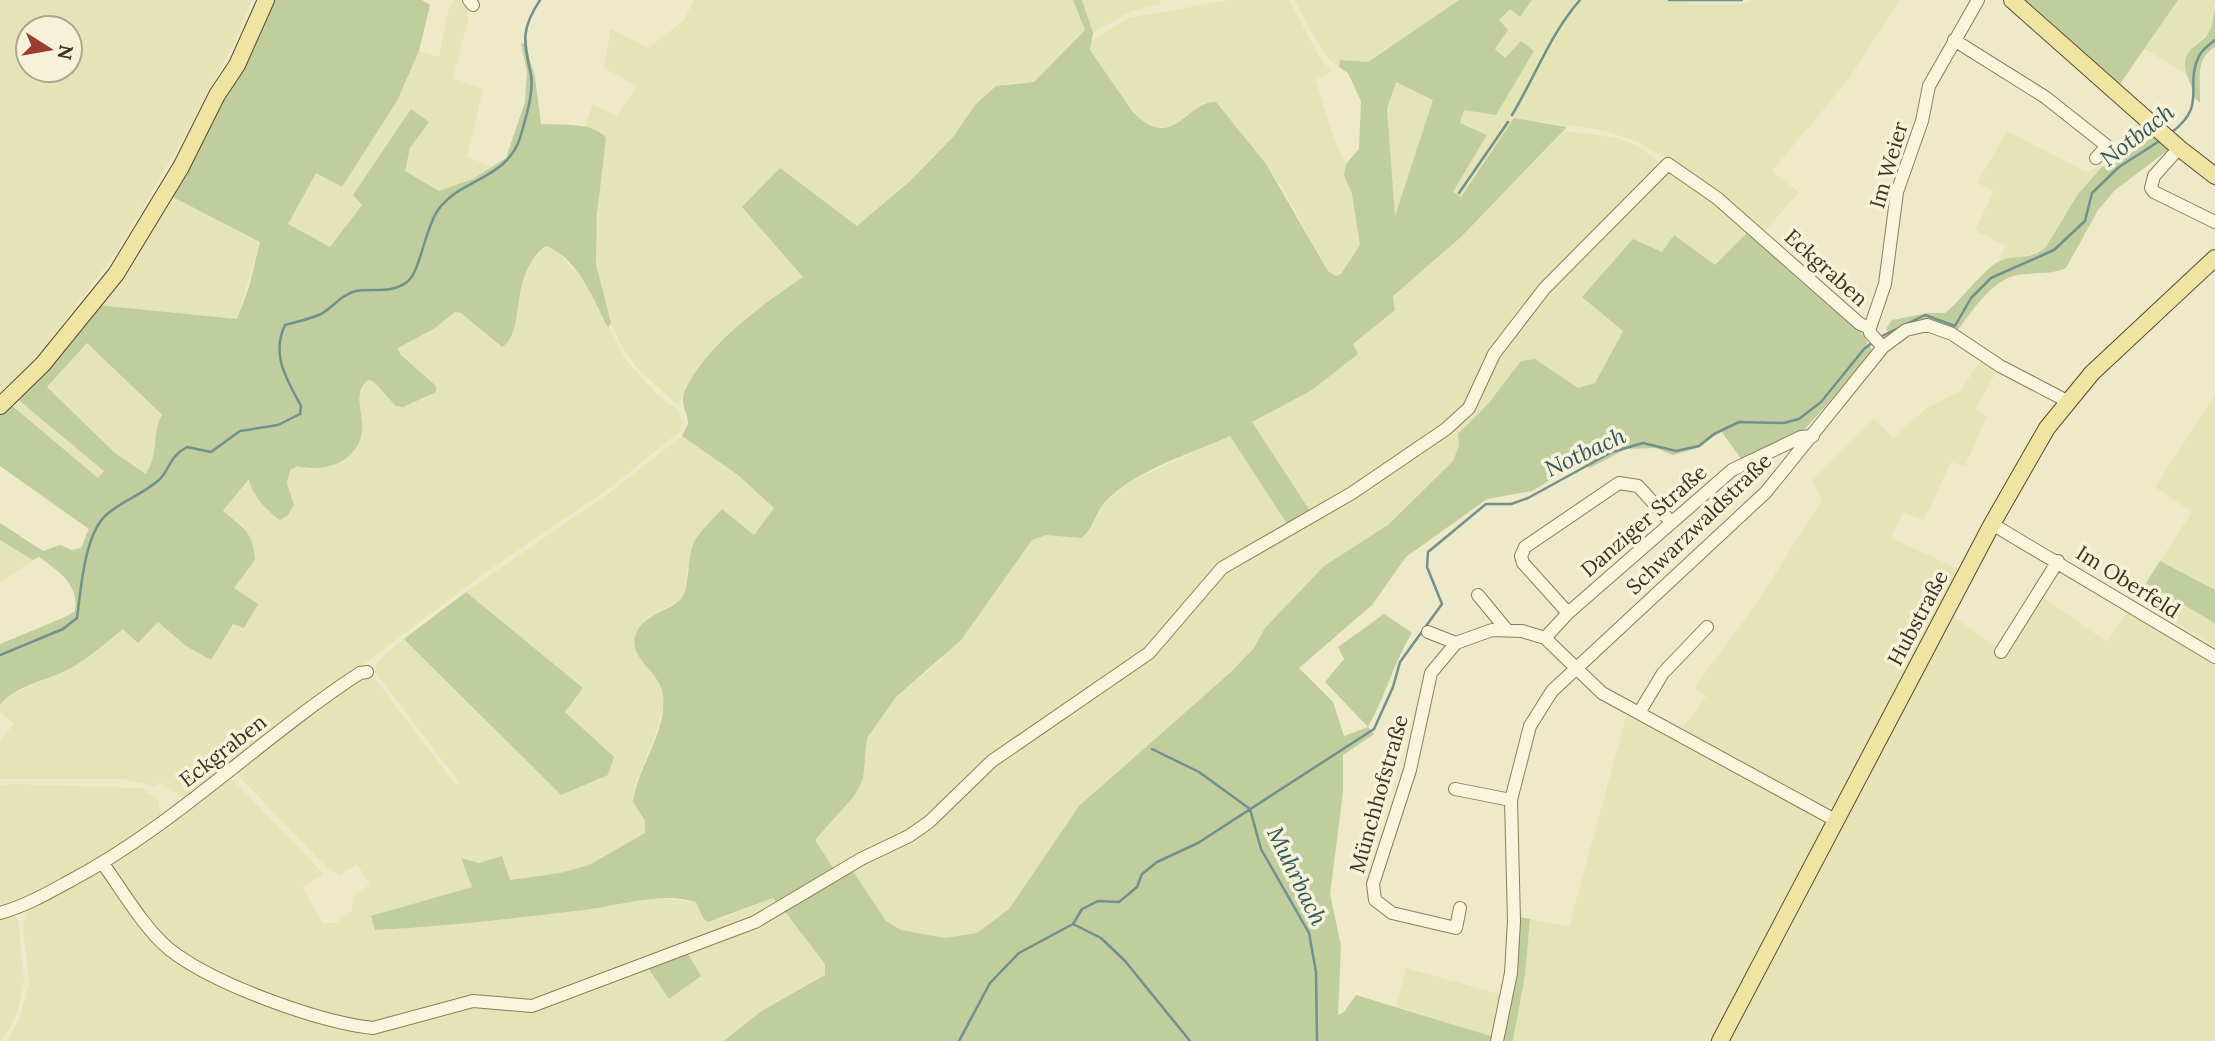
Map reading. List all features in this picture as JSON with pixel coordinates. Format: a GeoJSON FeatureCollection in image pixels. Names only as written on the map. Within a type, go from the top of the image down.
{"type":"FeatureCollection","features":[{"type":"Feature","properties":{"kind":"main road"},"geometry":{"type":"LineString","coordinates":[[0,407],[43,364],[116,274],[181,167],[216,95],[237,65],[266,0]]}},
{"type":"Feature","properties":{"kind":"main road"},"geometry":{"type":"LineString","coordinates":[[2012,0],[2171,141],[2215,176]]}},
{"type":"Feature","properties":{"kind":"main road","name":"Hubstraße"},"geometry":{"type":"LineString","coordinates":[[1720,1041],[1992,524],[2040,440],[2067,401],[2092,373],[2215,258]]}},
{"type":"Feature","properties":{"kind":"street","name":"Im Weier"},"geometry":{"type":"LineString","coordinates":[[1870,330],[1885,284],[1897,192],[1922,121],[1929,86],[1978,0]]}},
{"type":"Feature","properties":{"kind":"street"},"geometry":{"type":"LineString","coordinates":[[1954,40],[2045,97],[2108,145],[2096,158]]}},
{"type":"Feature","properties":{"kind":"street"},"geometry":{"type":"LineString","coordinates":[[2171,141],[2151,188],[2154,192],[2215,222]]}},
{"type":"Feature","properties":{"kind":"street","name":"Eckgraben"},"geometry":{"type":"LineString","coordinates":[[103,864],[168,948],[254,996],[356,1027],[383,1027],[482,1000],[532,1006],[755,922],[929,822],[992,761],[1149,653],[1222,568],[1352,493],[1446,429],[1469,408],[1494,354],[1544,289],[1668,164],[1717,198],[1870,330]]}},
{"type":"Feature","properties":{"kind":"street","name":"Schwarzwaldstraße"},"geometry":{"type":"LineString","coordinates":[[1497,1041],[1511,972],[1514,920],[1511,800],[1531,726],[1552,691],[1756,501],[1813,436],[1881,345],[1906,330],[1927,325],[1952,334],[2000,366],[2067,401]]}},
{"type":"Feature","properties":{"kind":"street"},"geometry":{"type":"LineString","coordinates":[[1870,330],[1881,345]]}},
{"type":"Feature","properties":{"kind":"street","name":"Danziger Straße"},"geometry":{"type":"LineString","coordinates":[[1545,638],[1568,613],[1732,470],[1801,437],[1813,436]]}},
{"type":"Feature","properties":{"kind":"street"},"geometry":{"type":"LineString","coordinates":[[1779,447],[1789,457],[1787,466]]}},
{"type":"Feature","properties":{"kind":"street"},"geometry":{"type":"LineString","coordinates":[[1568,613],[1523,563],[1521,556],[1525,547],[1619,483],[1638,486],[1671,522]]}},
{"type":"Feature","properties":{"kind":"street","name":"Im Oberfeld"},"geometry":{"type":"LineString","coordinates":[[1992,524],[2215,657]]}},
{"type":"Feature","properties":{"kind":"street","name":"Im Oberfeld"},"geometry":{"type":"LineString","coordinates":[[2001,652],[2058,561]]}},
{"type":"Feature","properties":{"kind":"street"},"geometry":{"type":"LineString","coordinates":[[1478,595],[1506,629]]}},
{"type":"Feature","properties":{"kind":"street"},"geometry":{"type":"LineString","coordinates":[[1639,713],[1662,673],[1707,626]]}},
{"type":"Feature","properties":{"kind":"street"},"geometry":{"type":"LineString","coordinates":[[1428,632],[1456,643],[1492,630],[1506,629],[1545,638],[1602,693],[1835,820]]}},
{"type":"Feature","properties":{"kind":"street","name":"Münchhofstraße"},"geometry":{"type":"LineString","coordinates":[[1456,643],[1431,673],[1410,769],[1373,893],[1383,909],[1392,914],[1456,928],[1460,908]]}},
{"type":"Feature","properties":{"kind":"street","name":"Eckgraben"},"geometry":{"type":"LineString","coordinates":[[0,914],[22,907],[103,864],[172,815],[324,696],[360,673],[367,672]]}},
{"type":"Feature","properties":{"kind":"street"},"geometry":{"type":"LineString","coordinates":[[1455,789],[1511,800]]}},
{"type":"Feature","properties":{"kind":"green space"},"geometry":{"type":"Polygon","coordinates":[[[0,0],[252,0],[236,39],[181,142],[116,253],[25,372],[0,395],[0,0]]]}},
{"type":"Feature","properties":{"kind":"green space"},"geometry":{"type":"Polygon","coordinates":[[[273,0],[422,0],[430,5],[419,51],[397,101],[342,187],[316,173],[288,224],[330,247],[362,205],[353,195],[411,109],[429,122],[410,148],[405,171],[439,191],[473,179],[506,158],[525,102],[527,72],[521,43],[525,44],[535,77],[541,124],[585,127],[601,133],[606,138],[597,214],[596,264],[611,323],[608,328],[576,269],[546,246],[526,271],[514,329],[502,347],[461,313],[455,312],[435,328],[398,348],[400,354],[436,386],[436,392],[403,407],[396,406],[373,381],[368,380],[359,399],[362,432],[359,443],[346,458],[337,463],[317,468],[297,466],[290,470],[287,483],[294,505],[288,515],[280,520],[270,512],[250,485],[249,479],[223,511],[246,531],[254,550],[255,560],[234,588],[258,604],[244,628],[233,624],[211,660],[186,646],[158,622],[138,643],[123,629],[76,665],[23,688],[0,705],[0,644],[65,617],[75,611],[75,601],[71,586],[54,568],[39,557],[33,560],[0,540],[0,523],[43,551],[60,545],[72,550],[81,548],[89,529],[0,466],[0,414],[10,404],[98,478],[104,471],[16,398],[97,305],[237,319],[249,287],[260,242],[169,195],[273,0]],[[87,343],[47,387],[115,453],[146,474],[153,457],[162,415],[87,343]]]}},
{"type":"Feature","properties":{"kind":"green space"},"geometry":{"type":"Polygon","coordinates":[[[455,0],[463,0],[467,5],[468,20],[453,78],[483,89],[467,157],[493,167],[473,179],[439,191],[405,171],[410,148],[429,122],[411,109],[353,195],[362,204],[330,248],[287,224],[316,173],[342,187],[397,101],[419,51],[439,57],[448,11],[455,0]]]}},
{"type":"Feature","properties":{"kind":"green space"},"geometry":{"type":"Polygon","coordinates":[[[694,0],[1073,0],[1085,30],[1034,82],[1004,84],[975,105],[953,137],[909,182],[857,226],[779,169],[743,207],[803,277],[774,296],[708,355],[678,405],[637,368],[621,346],[611,323],[596,264],[602,132],[585,127],[593,104],[617,116],[637,86],[604,68],[611,29],[649,48],[684,20],[694,0]]]}},
{"type":"Feature","properties":{"kind":"green space"},"geometry":{"type":"Polygon","coordinates":[[[1073,0],[1082,0],[1093,33],[1090,50],[1133,112],[1147,124],[1159,128],[1169,127],[1196,109],[1216,102],[1266,164],[1328,271],[1336,276],[1341,274],[1360,245],[1352,194],[1344,175],[1346,164],[1359,149],[1361,101],[1348,73],[1339,67],[1340,60],[1368,62],[1459,0],[1532,0],[1520,17],[1510,9],[1499,20],[1508,30],[1495,49],[1505,58],[1521,41],[1534,51],[1496,115],[1464,110],[1460,123],[1487,135],[1453,192],[1461,197],[1514,118],[1567,127],[1461,237],[1393,296],[1395,310],[1353,344],[1358,354],[1312,390],[1252,422],[1312,514],[1289,527],[1230,436],[1132,480],[1105,502],[1089,530],[1081,538],[1046,535],[1032,540],[961,640],[896,697],[867,738],[863,779],[855,795],[815,840],[835,871],[779,906],[773,898],[708,922],[703,918],[696,902],[669,898],[506,919],[375,930],[371,916],[472,887],[461,858],[479,863],[502,856],[510,880],[560,873],[589,865],[645,833],[645,821],[633,802],[640,775],[658,732],[664,704],[659,683],[636,649],[636,634],[650,617],[681,599],[686,588],[694,542],[722,509],[754,535],[774,508],[738,475],[682,436],[688,424],[683,402],[684,393],[705,360],[719,343],[753,313],[803,277],[742,207],[780,168],[857,226],[909,182],[953,137],[975,105],[996,86],[1034,82],[1085,30],[1073,0]],[[1396,82],[1387,109],[1395,216],[1433,100],[1396,82]]]}},
{"type":"Feature","properties":{"kind":"green space"},"geometry":{"type":"Polygon","coordinates":[[[1082,0],[1160,0],[1161,5],[1133,10],[1093,33],[1082,0]]]}},
{"type":"Feature","properties":{"kind":"green space"},"geometry":{"type":"Polygon","coordinates":[[[1230,0],[1289,0],[1319,56],[1331,71],[1316,80],[1333,137],[1346,164],[1344,175],[1352,194],[1360,245],[1341,274],[1335,276],[1328,271],[1282,187],[1206,102],[1170,127],[1157,127],[1141,121],[1090,50],[1092,40],[1129,18],[1230,0]]]}},
{"type":"Feature","properties":{"kind":"green space"},"geometry":{"type":"Polygon","coordinates":[[[1295,0],[1459,0],[1367,62],[1340,60],[1339,67],[1329,59],[1316,40],[1295,0]]]}},
{"type":"Feature","properties":{"kind":"green space"},"geometry":{"type":"Polygon","coordinates":[[[1532,0],[1689,0],[1688,4],[1743,4],[1752,0],[1900,0],[1848,80],[1772,171],[1799,192],[1763,233],[1685,171],[1639,142],[1601,130],[1514,118],[1461,198],[1453,192],[1487,136],[1460,123],[1464,109],[1534,51],[1521,42],[1505,59],[1495,49],[1499,20],[1510,8],[1520,16],[1532,0]]]}},
{"type":"Feature","properties":{"kind":"green space"},"geometry":{"type":"Polygon","coordinates":[[[2024,0],[2178,0],[2120,84],[2024,0]]]}},
{"type":"Feature","properties":{"kind":"green space"},"geometry":{"type":"Polygon","coordinates":[[[2177,0],[2215,0],[2212,26],[2209,33],[2194,45],[2185,65],[2187,75],[2145,49],[2177,0]]]}},
{"type":"Feature","properties":{"kind":"green space"},"geometry":{"type":"Polygon","coordinates":[[[2215,9],[2215,47],[2208,52],[2201,64],[2200,103],[2193,96],[2185,65],[2188,53],[2210,30],[2215,9]]]}},
{"type":"Feature","properties":{"kind":"green space"},"geometry":{"type":"Polygon","coordinates":[[[1395,82],[1434,99],[1394,219],[1387,109],[1395,82]]]}},
{"type":"Feature","properties":{"kind":"green space"},"geometry":{"type":"Polygon","coordinates":[[[1564,131],[1618,138],[1639,147],[1662,165],[1547,283],[1470,401],[1445,425],[1312,514],[1252,422],[1312,390],[1358,354],[1353,344],[1395,310],[1393,296],[1461,237],[1564,131]]]}},
{"type":"Feature","properties":{"kind":"green space"},"geometry":{"type":"Polygon","coordinates":[[[2007,131],[2086,172],[2103,166],[2078,194],[2046,247],[2020,259],[1998,261],[2006,246],[1975,230],[1994,191],[1977,183],[2007,131]]]}},
{"type":"Feature","properties":{"kind":"green space"},"geometry":{"type":"Polygon","coordinates":[[[2153,136],[2167,146],[2167,151],[2115,190],[2098,210],[2066,268],[2018,275],[1999,283],[1982,298],[1955,333],[1911,324],[1889,333],[1886,329],[1892,320],[1928,313],[1945,313],[1980,277],[2000,261],[2033,255],[2046,247],[2078,194],[2103,166],[2124,158],[2153,136]]]}},
{"type":"Feature","properties":{"kind":"green space"},"geometry":{"type":"Polygon","coordinates":[[[1675,173],[1751,229],[1715,266],[1673,235],[1595,383],[1578,388],[1535,359],[1521,361],[1488,404],[1458,434],[1459,446],[1453,461],[1388,525],[1265,628],[1254,648],[1231,672],[1079,806],[1009,909],[977,933],[945,938],[901,930],[886,921],[850,867],[906,840],[972,782],[1143,663],[1215,579],[1452,426],[1525,316],[1667,174],[1675,173]]]}},
{"type":"Feature","properties":{"kind":"green space"},"geometry":{"type":"Polygon","coordinates":[[[169,195],[260,242],[237,319],[97,305],[169,195]]]}},
{"type":"Feature","properties":{"kind":"green space"},"geometry":{"type":"Polygon","coordinates":[[[1751,229],[1859,329],[1871,348],[1871,355],[1805,429],[1742,460],[1721,431],[1698,448],[1673,455],[1655,448],[1626,449],[1590,468],[1581,462],[1532,491],[1487,499],[1406,557],[1372,605],[1299,668],[1333,702],[1344,736],[1368,727],[1374,734],[1343,755],[1343,792],[1330,894],[1341,946],[1338,1015],[1344,1012],[1356,995],[1494,1037],[1493,1041],[724,1041],[760,1012],[825,975],[825,964],[783,909],[850,867],[886,921],[901,930],[945,938],[977,933],[1009,909],[1079,806],[1231,672],[1254,648],[1265,628],[1324,566],[1388,525],[1453,461],[1459,446],[1458,434],[1488,404],[1521,361],[1535,359],[1578,388],[1595,383],[1623,331],[1582,297],[1633,239],[1662,252],[1674,235],[1715,265],[1751,229]]]}},
{"type":"Feature","properties":{"kind":"green space"},"geometry":{"type":"Polygon","coordinates":[[[546,246],[558,251],[590,290],[626,360],[657,395],[678,410],[683,423],[680,431],[611,487],[483,574],[188,801],[160,782],[154,786],[123,779],[0,779],[0,741],[14,724],[0,711],[0,705],[7,696],[66,671],[94,654],[123,629],[158,622],[186,646],[211,660],[234,588],[255,560],[243,525],[223,512],[250,479],[294,505],[287,483],[290,470],[297,466],[313,470],[363,431],[359,397],[368,380],[373,381],[396,406],[436,386],[400,354],[398,348],[435,328],[455,312],[461,313],[502,347],[525,270],[546,246]]]}},
{"type":"Feature","properties":{"kind":"green space"},"geometry":{"type":"Polygon","coordinates":[[[87,343],[162,416],[157,425],[155,458],[146,474],[115,453],[47,388],[87,343]]]}},
{"type":"Feature","properties":{"kind":"green space"},"geometry":{"type":"Polygon","coordinates":[[[1982,359],[1998,369],[1975,409],[1987,416],[1965,466],[1951,462],[1924,520],[1903,512],[1891,538],[1961,570],[1840,798],[1833,805],[1819,805],[1681,730],[1706,697],[1694,688],[1754,607],[1822,500],[1812,481],[1874,419],[1893,438],[1927,408],[1960,391],[1982,359]]]}},
{"type":"Feature","properties":{"kind":"green space"},"geometry":{"type":"Polygon","coordinates":[[[2215,395],[2215,590],[2160,561],[2192,512],[2155,487],[2215,395]]]}},
{"type":"Feature","properties":{"kind":"green space"},"geometry":{"type":"Polygon","coordinates":[[[16,398],[104,471],[98,478],[10,404],[16,398]]]}},
{"type":"Feature","properties":{"kind":"green space"},"geometry":{"type":"Polygon","coordinates":[[[682,436],[738,475],[775,508],[754,535],[721,510],[687,569],[686,592],[680,600],[644,620],[636,653],[662,687],[664,703],[635,786],[633,802],[645,821],[645,833],[589,865],[560,873],[509,880],[502,856],[479,863],[461,859],[473,887],[372,916],[395,929],[574,911],[654,898],[696,902],[703,918],[721,919],[774,897],[779,906],[533,1003],[495,999],[362,1024],[243,988],[165,942],[110,864],[229,776],[324,874],[302,887],[323,923],[336,923],[352,910],[353,897],[370,884],[357,864],[340,875],[330,871],[236,773],[357,677],[369,675],[375,679],[456,785],[460,783],[374,671],[377,662],[404,639],[561,795],[608,775],[614,757],[565,712],[583,688],[466,592],[609,493],[682,436]]]}},
{"type":"Feature","properties":{"kind":"green space"},"geometry":{"type":"Polygon","coordinates":[[[1230,436],[1289,527],[1236,555],[1146,654],[1023,738],[930,820],[835,871],[814,840],[863,779],[867,738],[896,697],[940,661],[1032,540],[1046,535],[1081,537],[1091,530],[1103,504],[1133,480],[1230,436]]]}},
{"type":"Feature","properties":{"kind":"green space"},"geometry":{"type":"Polygon","coordinates":[[[0,540],[33,560],[0,583],[0,540]]]}},
{"type":"Feature","properties":{"kind":"green space"},"geometry":{"type":"Polygon","coordinates":[[[2160,561],[2215,590],[2215,623],[2146,583],[2160,561]]]}},
{"type":"Feature","properties":{"kind":"green space"},"geometry":{"type":"Polygon","coordinates":[[[2146,583],[2215,623],[2215,646],[2136,599],[2146,583]]]}},
{"type":"Feature","properties":{"kind":"green space"},"geometry":{"type":"Polygon","coordinates":[[[466,592],[583,688],[565,712],[614,757],[608,775],[561,795],[404,639],[466,592]]]}},
{"type":"Feature","properties":{"kind":"green space"},"geometry":{"type":"Polygon","coordinates":[[[2041,596],[2107,642],[2127,612],[2215,665],[2215,1041],[1724,1041],[1827,858],[1824,856],[1948,612],[2003,653],[2041,596]]]}},
{"type":"Feature","properties":{"kind":"green space"},"geometry":{"type":"Polygon","coordinates":[[[1384,614],[1412,633],[1368,727],[1325,682],[1344,659],[1338,647],[1384,614]]]}},
{"type":"Feature","properties":{"kind":"green space"},"geometry":{"type":"Polygon","coordinates":[[[1627,713],[1819,815],[1823,829],[1714,1041],[1513,1041],[1525,975],[1530,919],[1569,927],[1627,713]]]}},
{"type":"Feature","properties":{"kind":"green space"},"geometry":{"type":"Polygon","coordinates":[[[0,785],[141,788],[158,800],[161,814],[158,821],[104,860],[0,910],[0,785]]]}},
{"type":"Feature","properties":{"kind":"green space"},"geometry":{"type":"Polygon","coordinates":[[[100,868],[180,959],[356,1029],[468,1005],[514,1009],[646,965],[670,999],[687,952],[783,909],[825,964],[825,975],[760,1012],[724,1041],[7,1041],[19,1020],[29,984],[23,926],[27,912],[32,906],[100,868]]]}},
{"type":"Feature","properties":{"kind":"green space"},"geometry":{"type":"Polygon","coordinates":[[[11,913],[18,921],[24,979],[18,1010],[0,1041],[0,917],[11,913]]]}},
{"type":"Feature","properties":{"kind":"green space"},"geometry":{"type":"Polygon","coordinates":[[[1520,917],[1530,919],[1525,975],[1513,1041],[1503,1041],[1520,917]]]}},
{"type":"Feature","properties":{"kind":"green space"},"geometry":{"type":"Polygon","coordinates":[[[687,952],[701,976],[669,999],[646,965],[687,952]]]}},
{"type":"Feature","properties":{"kind":"green space"},"geometry":{"type":"Polygon","coordinates":[[[1406,968],[1503,995],[1494,1037],[1396,1006],[1406,968]]]}},
{"type":"Feature","properties":{"kind":"waterway"},"geometry":{"type":"LineString","coordinates":[[0,655],[63,629],[77,618],[88,549],[99,524],[106,515],[160,479],[173,458],[181,451],[187,447],[211,452],[240,431],[278,425],[300,414],[301,406],[286,376],[280,356],[279,346],[285,325],[321,314],[350,293],[389,289],[407,282],[416,269],[438,210],[459,191],[494,171],[513,152],[520,138],[531,90],[525,36],[529,20],[540,0]]}},
{"type":"Feature","properties":{"kind":"waterway"},"geometry":{"type":"LineString","coordinates":[[1512,115],[1551,41],[1580,0]]}},
{"type":"Feature","properties":{"kind":"waterway"},"geometry":{"type":"LineString","coordinates":[[1669,0],[1742,0]]}},
{"type":"Feature","properties":{"kind":"waterway","name":"Notbach"},"geometry":{"type":"LineString","coordinates":[[2172,132],[2189,113],[2199,56],[2215,40]]}},
{"type":"Feature","properties":{"kind":"waterway"},"geometry":{"type":"LineString","coordinates":[[1459,193],[1508,122]]}},
{"type":"Feature","properties":{"kind":"waterway","name":"Notbach"},"geometry":{"type":"LineString","coordinates":[[1880,337],[1925,315],[1955,326],[1971,298],[1991,278],[2054,250],[2085,221],[2092,193],[2119,167],[2161,140]]}},
{"type":"Feature","properties":{"kind":"waterway","name":"Notbach"},"geometry":{"type":"LineString","coordinates":[[959,1041],[990,983],[1019,953],[1073,924],[1082,909],[1098,901],[1119,902],[1137,887],[1142,874],[1157,862],[1198,843],[1374,729],[1393,687],[1400,662],[1442,604],[1427,567],[1428,552],[1486,504],[1511,504],[1528,498],[1612,452],[1643,443],[1676,451],[1699,446],[1714,434],[1739,422],[1784,423],[1799,419],[1821,402],[1864,349],[1872,343]]}},
{"type":"Feature","properties":{"kind":"waterway"},"geometry":{"type":"LineString","coordinates":[[1152,749],[1199,772],[1250,809]]}},
{"type":"Feature","properties":{"kind":"waterway","name":"Muhrbach"},"geometry":{"type":"LineString","coordinates":[[1250,809],[1261,849],[1309,933],[1316,972],[1317,1041]]}},
{"type":"Feature","properties":{"kind":"waterway","name":"Muhrbach"},"geometry":{"type":"LineString","coordinates":[[1073,924],[1101,938],[1125,961],[1190,1041]]}}]}
